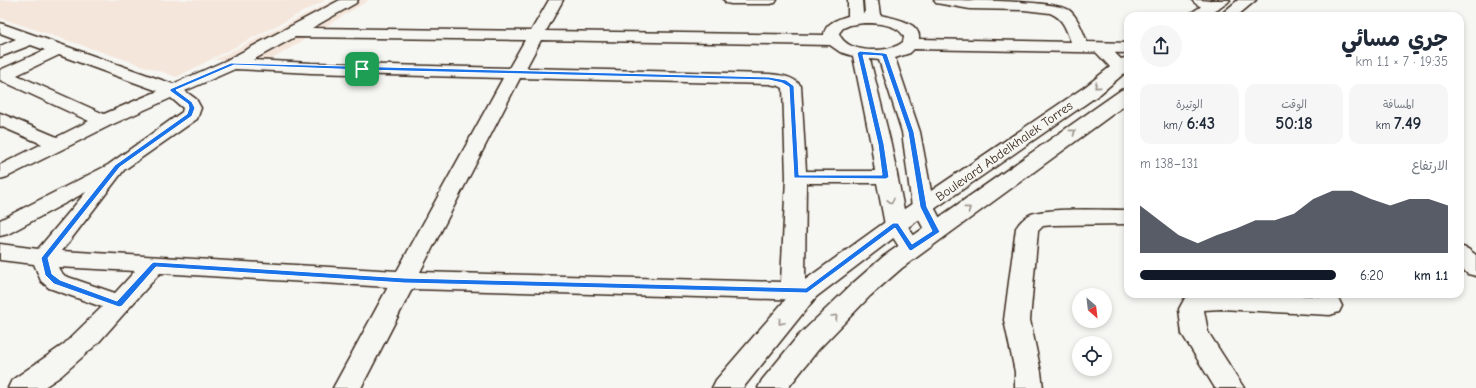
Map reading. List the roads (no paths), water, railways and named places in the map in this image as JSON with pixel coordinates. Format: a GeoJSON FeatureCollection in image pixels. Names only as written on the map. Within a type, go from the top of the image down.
{"type":"FeatureCollection","features":[{"type":"Feature","properties":{"kind":"street"},"geometry":{"type":"LineString","coordinates":[[0,173],[104,121],[233,64],[351,0]]}},
{"type":"Feature","properties":{"kind":"street"},"geometry":{"type":"LineString","coordinates":[[347,388],[515,72],[556,0]]}},
{"type":"Feature","properties":{"kind":"street"},"geometry":{"type":"LineString","coordinates":[[731,0],[770,0]]}},
{"type":"Feature","properties":{"kind":"street"},"geometry":{"type":"LineString","coordinates":[[855,0],[856,19]]}},
{"type":"Feature","properties":{"kind":"street"},"geometry":{"type":"LineString","coordinates":[[871,0],[873,18]]}},
{"type":"Feature","properties":{"kind":"street"},"geometry":{"type":"LineString","coordinates":[[941,0],[958,4],[1023,4],[1052,6],[1068,18],[1079,43]]}},
{"type":"Feature","properties":{"kind":"street"},"geometry":{"type":"LineString","coordinates":[[1199,0],[1218,3]]}},
{"type":"Feature","properties":{"kind":"street"},"geometry":{"type":"LineString","coordinates":[[1232,12],[1248,0]]}},
{"type":"Feature","properties":{"kind":"street"},"geometry":{"type":"LineString","coordinates":[[1203,12],[1218,3]]}},
{"type":"Feature","properties":{"kind":"street"},"geometry":{"type":"LineString","coordinates":[[833,38],[832,30],[837,25],[856,19],[873,18],[897,24],[906,28],[910,34],[911,42]]}},
{"type":"Feature","properties":{"kind":"street"},"geometry":{"type":"LineString","coordinates":[[0,229],[117,166],[190,115],[192,108],[190,103],[172,90],[1,28]]}},
{"type":"Feature","properties":{"kind":"street"},"geometry":{"type":"LineString","coordinates":[[297,30],[833,38],[848,50],[860,53],[884,54],[900,51],[911,42],[1124,43]]}},
{"type":"Feature","properties":{"kind":"street"},"geometry":{"type":"LineString","coordinates":[[0,52],[31,39]]}},
{"type":"Feature","properties":{"kind":"street"},"geometry":{"type":"LineString","coordinates":[[911,42],[1124,48]]}},
{"type":"Feature","properties":{"kind":"street"},"geometry":{"type":"LineString","coordinates":[[1100,48],[1124,64]]}},
{"type":"Feature","properties":{"kind":"street"},"geometry":{"type":"LineString","coordinates":[[1,75],[59,49]]}},
{"type":"Feature","properties":{"kind":"street"},"geometry":{"type":"LineString","coordinates":[[860,53],[881,144],[896,224],[911,248]]}},
{"type":"Feature","properties":{"kind":"street"},"geometry":{"type":"LineString","coordinates":[[884,54],[911,132],[924,207],[936,232]]}},
{"type":"Feature","properties":{"kind":"street"},"geometry":{"type":"LineString","coordinates":[[0,252],[44,258],[404,280],[800,290],[792,86],[784,82],[769,79],[311,68],[233,64]]}},
{"type":"Feature","properties":{"kind":"street","name":"Boulevard Abdelkhalek Torres"},"geometry":{"type":"LineString","coordinates":[[726,388],[800,290],[896,224],[924,207],[1093,90],[1124,64]]}},
{"type":"Feature","properties":{"kind":"street"},"geometry":{"type":"LineString","coordinates":[[1,75],[104,121]]}},
{"type":"Feature","properties":{"kind":"street","name":"Boulevard Abdelkhalek Torres"},"geometry":{"type":"LineString","coordinates":[[772,388],[808,343],[861,290],[911,248],[936,232],[1088,121],[1124,97]]}},
{"type":"Feature","properties":{"kind":"street"},"geometry":{"type":"LineString","coordinates":[[0,119],[57,144]]}},
{"type":"Feature","properties":{"kind":"street"},"geometry":{"type":"LineString","coordinates":[[44,258],[117,166]]}},
{"type":"Feature","properties":{"kind":"street"},"geometry":{"type":"LineString","coordinates":[[796,177],[886,177]]}},
{"type":"Feature","properties":{"kind":"street"},"geometry":{"type":"LineString","coordinates":[[1029,388],[1028,372],[1017,320],[1027,228],[1037,220],[1054,218],[1124,217]]}},
{"type":"Feature","properties":{"kind":"street"},"geometry":{"type":"LineString","coordinates":[[44,258],[49,275],[57,282],[119,304]]}},
{"type":"Feature","properties":{"kind":"street"},"geometry":{"type":"LineString","coordinates":[[1464,258],[1476,268]]}},
{"type":"Feature","properties":{"kind":"street"},"geometry":{"type":"LineString","coordinates":[[22,388],[79,346],[154,264]]}},
{"type":"Feature","properties":{"kind":"street"},"geometry":{"type":"LineString","coordinates":[[1230,388],[1195,334],[1191,309],[1194,304],[1202,301],[1221,300],[1330,306]]}}]}
